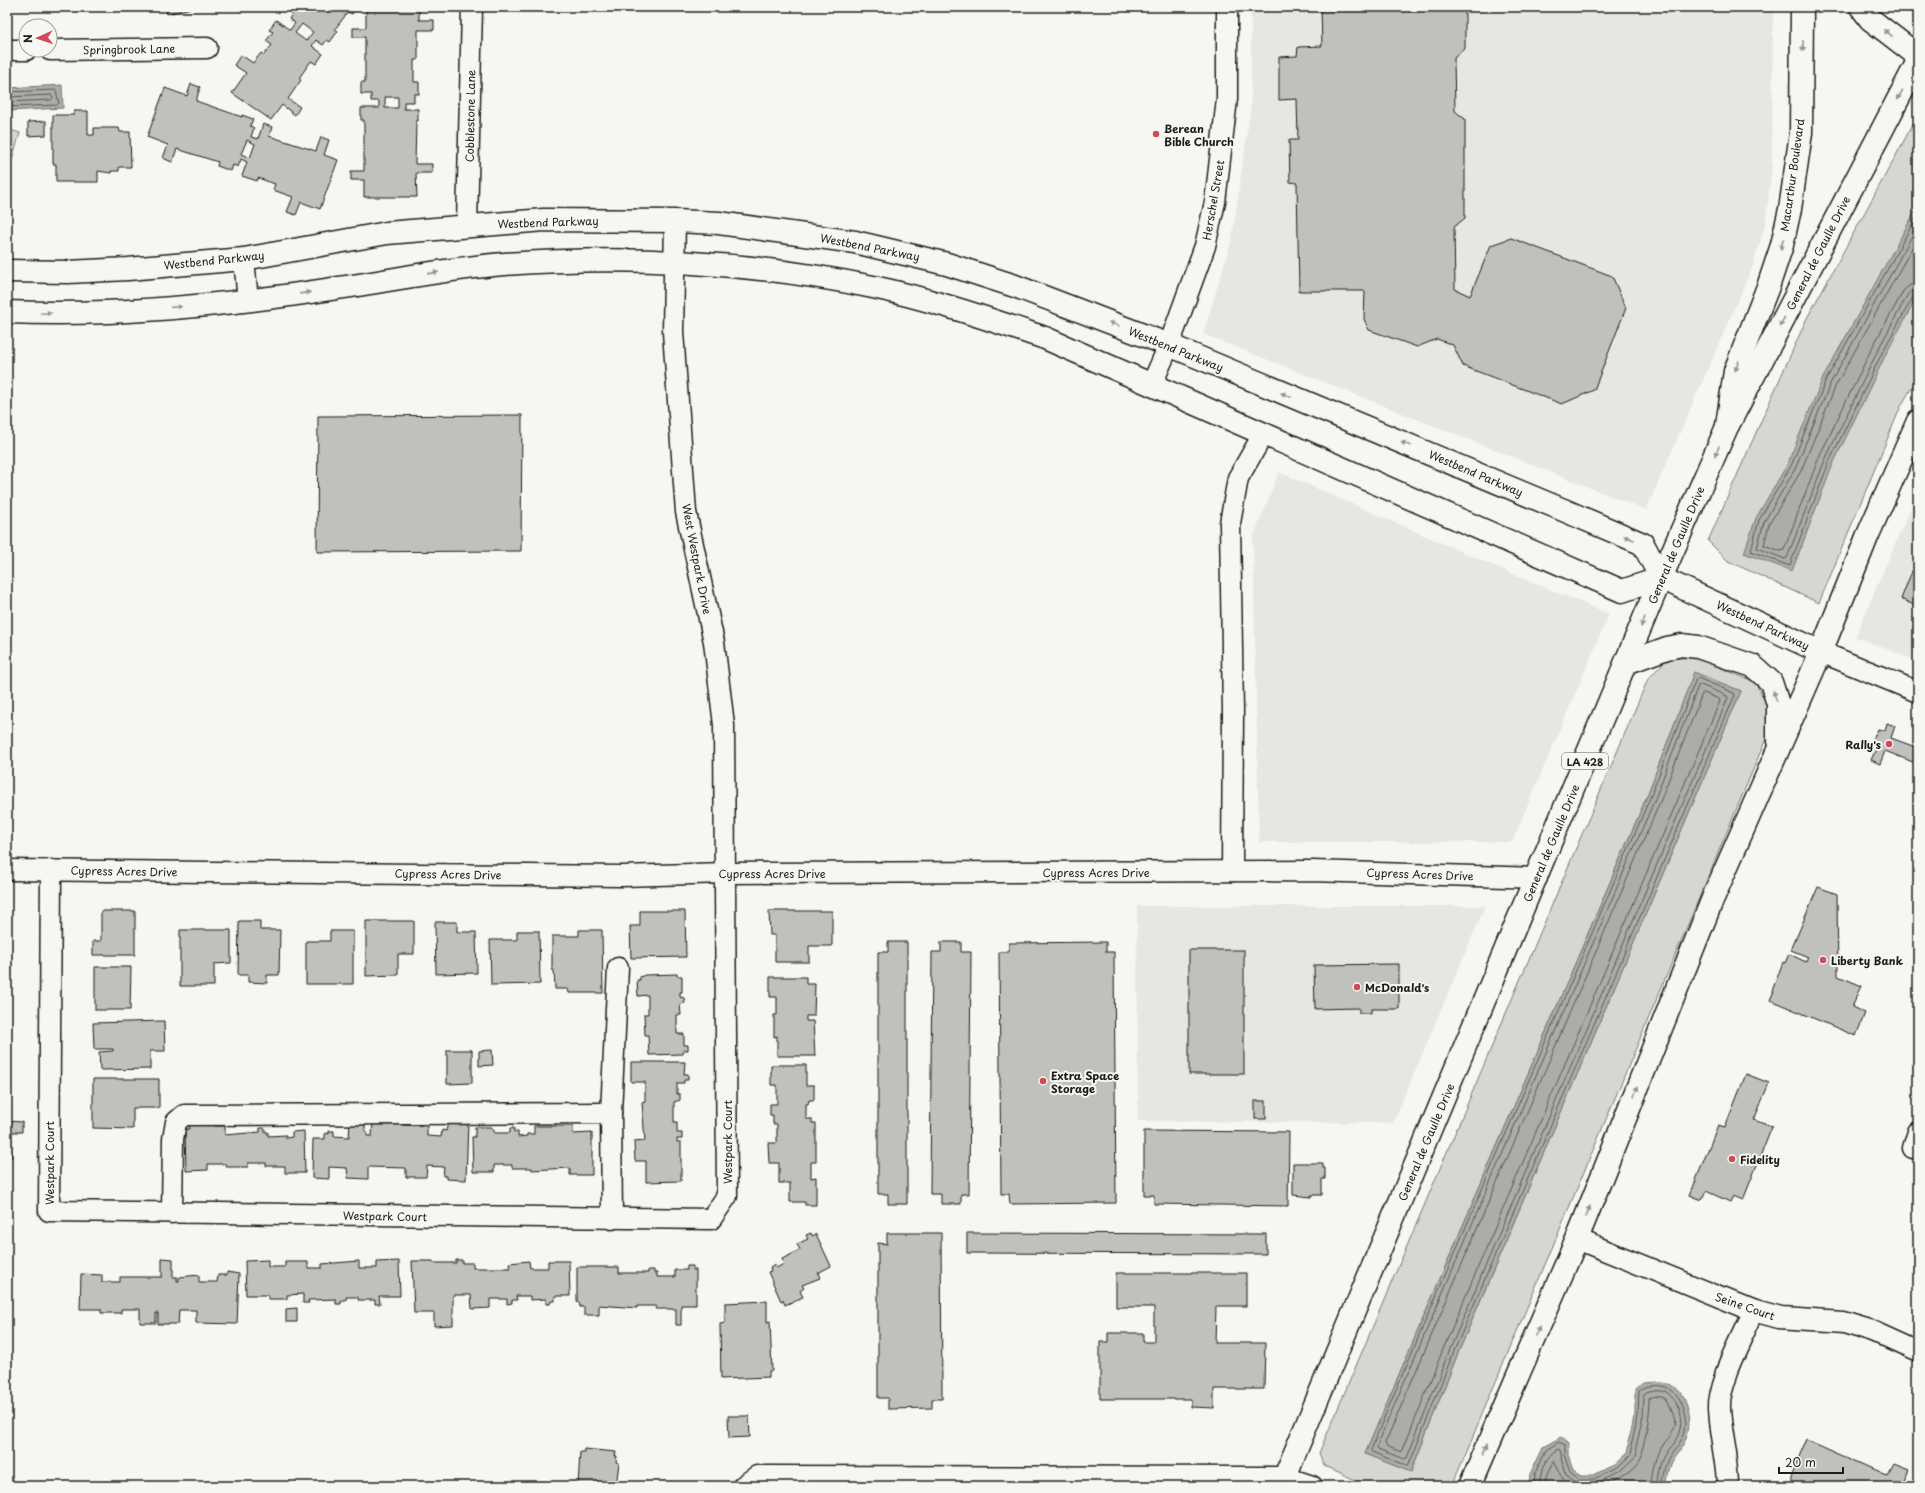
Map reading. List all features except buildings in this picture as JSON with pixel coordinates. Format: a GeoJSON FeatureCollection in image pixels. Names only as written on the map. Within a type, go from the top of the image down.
{"type":"FeatureCollection","features":[{"type":"Feature","properties":{"kind":"street","name":"Cobblestone Lane"},"geometry":{"type":"LineString","coordinates":[[467,225],[472,7]]}},
{"type":"Feature","properties":{"kind":"street","name":"Herschel Street"},"geometry":{"type":"LineString","coordinates":[[1152,384],[1205,246],[1215,202],[1227,99],[1227,7]]}},
{"type":"Feature","properties":{"kind":"street","name":"Macarthur Boulevard"},"geometry":{"type":"LineString","coordinates":[[1726,429],[1735,371],[1769,284],[1782,245],[1790,209],[1801,132],[1803,48],[1802,7]]}},
{"type":"Feature","properties":{"kind":"street"},"geometry":{"type":"LineString","coordinates":[[1861,7],[1870,18],[1918,56]]}},
{"type":"Feature","properties":{"kind":"street","name":"Springbrook Lane"},"geometry":{"type":"LineString","coordinates":[[58,50],[207,48]]}},
{"type":"Feature","properties":{"kind":"street"},"geometry":{"type":"LineString","coordinates":[[7,50],[18,50]]}},
{"type":"Feature","properties":{"kind":"street","name":"General de Gaulle Drive"},"geometry":{"type":"LineString","coordinates":[[1283,1482],[1537,878],[1661,578],[1726,429],[1918,61]]}},
{"type":"Feature","properties":{"kind":"street","name":"Westbend Parkway"},"geometry":{"type":"LineString","coordinates":[[7,271],[68,272],[244,259],[387,233],[467,225],[544,220],[675,221],[718,223],[855,242],[947,264],[1015,286],[1168,345],[1643,544],[1661,578],[1821,652]]}},
{"type":"Feature","properties":{"kind":"street","name":"West Westpark Drive"},"geometry":{"type":"LineString","coordinates":[[675,221],[673,262],[675,376],[686,512],[714,642],[724,725],[726,873]]}},
{"type":"Feature","properties":{"kind":"street"},"geometry":{"type":"LineString","coordinates":[[244,259],[248,301]]}},
{"type":"Feature","properties":{"kind":"street"},"geometry":{"type":"LineString","coordinates":[[7,312],[126,311],[248,301],[504,264],[602,260],[740,266],[874,287],[960,310],[1045,338],[1622,591],[1661,578]]}},
{"type":"Feature","properties":{"kind":"street"},"geometry":{"type":"LineString","coordinates":[[1470,1486],[1577,1239],[1713,898],[1821,652],[1867,537],[1918,421]]}},
{"type":"Feature","properties":{"kind":"street"},"geometry":{"type":"LineString","coordinates":[[1232,871],[1233,713],[1230,523],[1238,478],[1264,433]]}},
{"type":"Feature","properties":{"kind":"street"},"geometry":{"type":"LineString","coordinates":[[1626,663],[1667,648],[1682,645],[1698,647],[1753,666],[1770,682],[1778,704],[1779,748]]}},
{"type":"Feature","properties":{"kind":"street"},"geometry":{"type":"LineString","coordinates":[[1821,652],[1918,692]]}},
{"type":"Feature","properties":{"kind":"street","name":"Cypress Acres Drive"},"geometry":{"type":"LineString","coordinates":[[7,870],[622,876],[726,873],[1312,871],[1537,878]]}},
{"type":"Feature","properties":{"kind":"street","name":"Westpark Court"},"geometry":{"type":"LineString","coordinates":[[51,870],[49,1211],[612,1219],[711,1219],[727,1196],[726,873]]}},
{"type":"Feature","properties":{"kind":"street"},"geometry":{"type":"LineString","coordinates":[[612,1219],[611,1113],[618,968]]}},
{"type":"Feature","properties":{"kind":"street"},"geometry":{"type":"LineString","coordinates":[[172,1213],[173,1139],[176,1122],[184,1115],[611,1113]]}},
{"type":"Feature","properties":{"kind":"street","name":"Seine Court"},"geometry":{"type":"LineString","coordinates":[[1577,1239],[1754,1311],[1780,1318],[1844,1322],[1874,1331],[1918,1351]]}},
{"type":"Feature","properties":{"kind":"street"},"geometry":{"type":"LineString","coordinates":[[1728,1486],[1728,1472],[1719,1409],[1720,1392],[1754,1311]]}},
{"type":"Feature","properties":{"kind":"street"},"geometry":{"type":"LineString","coordinates":[[743,1486],[757,1476],[1283,1482],[1312,1486]]}},
{"type":"Feature","properties":{"kind":"shaded area"},"geometry":{"type":"Polygon","coordinates":[[[1251,7],[1773,7],[1772,166],[1765,226],[1752,268],[1646,510],[1203,334],[1232,239],[1251,105],[1251,7]]]}},
{"type":"Feature","properties":{"kind":"shaded area"},"geometry":{"type":"Polygon","coordinates":[[[1918,115],[1918,377],[1901,406],[1819,603],[1728,561],[1708,541],[1806,320],[1918,115]]]}},
{"type":"Feature","properties":{"kind":"shaded area"},"geometry":{"type":"Polygon","coordinates":[[[7,129],[20,133],[7,177],[7,129]]]}},
{"type":"Feature","properties":{"kind":"shaded area"},"geometry":{"type":"Polygon","coordinates":[[[1279,472],[1513,574],[1609,614],[1512,842],[1259,842],[1253,538],[1279,472]]]}},
{"type":"Feature","properties":{"kind":"shaded area"},"geometry":{"type":"Polygon","coordinates":[[[1918,491],[1918,661],[1855,637],[1918,491]]]}},
{"type":"Feature","properties":{"kind":"shaded area"},"geometry":{"type":"Polygon","coordinates":[[[1694,657],[1755,682],[1767,705],[1768,734],[1452,1486],[1369,1486],[1324,1466],[1319,1453],[1648,679],[1667,659],[1694,657]],[[1694,673],[1647,796],[1365,1454],[1411,1472],[1458,1353],[1741,691],[1694,673]]]}},
{"type":"Feature","properties":{"kind":"shaded area"},"geometry":{"type":"Polygon","coordinates":[[[1137,906],[1485,906],[1393,1123],[1138,1121],[1137,906]]]}},
{"type":"Feature","properties":{"kind":"water"},"geometry":{"type":"Polygon","coordinates":[[[62,85],[63,108],[8,111],[7,88],[62,85]]]}},
{"type":"Feature","properties":{"kind":"water"},"geometry":{"type":"Polygon","coordinates":[[[1918,206],[1918,295],[1887,352],[1833,464],[1792,571],[1744,553],[1756,518],[1787,465],[1823,378],[1918,206]]]}},
{"type":"Feature","properties":{"kind":"water"},"geometry":{"type":"Polygon","coordinates":[[[1694,672],[1741,691],[1458,1353],[1411,1472],[1365,1454],[1647,796],[1694,672]]]}},
{"type":"Feature","properties":{"kind":"water"},"geometry":{"type":"Polygon","coordinates":[[[1655,1381],[1668,1383],[1676,1388],[1681,1394],[1688,1408],[1690,1424],[1687,1439],[1670,1463],[1666,1486],[1529,1486],[1530,1474],[1543,1447],[1561,1437],[1569,1444],[1569,1455],[1574,1469],[1582,1474],[1595,1474],[1612,1465],[1625,1453],[1635,1414],[1635,1389],[1643,1382],[1655,1381]]]}},
{"type":"Feature","properties":{"kind":"place","name":"Berean Bible Church"},"geometry":{"type":"Point","coordinates":[1156,134]}},
{"type":"Feature","properties":{"kind":"place","name":"Rally's"},"geometry":{"type":"Point","coordinates":[1889,744]}},
{"type":"Feature","properties":{"kind":"place","name":"Liberty Bank"},"geometry":{"type":"Point","coordinates":[1823,960]}},
{"type":"Feature","properties":{"kind":"place","name":"McDonald's"},"geometry":{"type":"Point","coordinates":[1357,987]}},
{"type":"Feature","properties":{"kind":"place","name":"Extra Space Storage"},"geometry":{"type":"Point","coordinates":[1043,1081]}},
{"type":"Feature","properties":{"kind":"place","name":"Fidelity"},"geometry":{"type":"Point","coordinates":[1732,1159]}}]}
